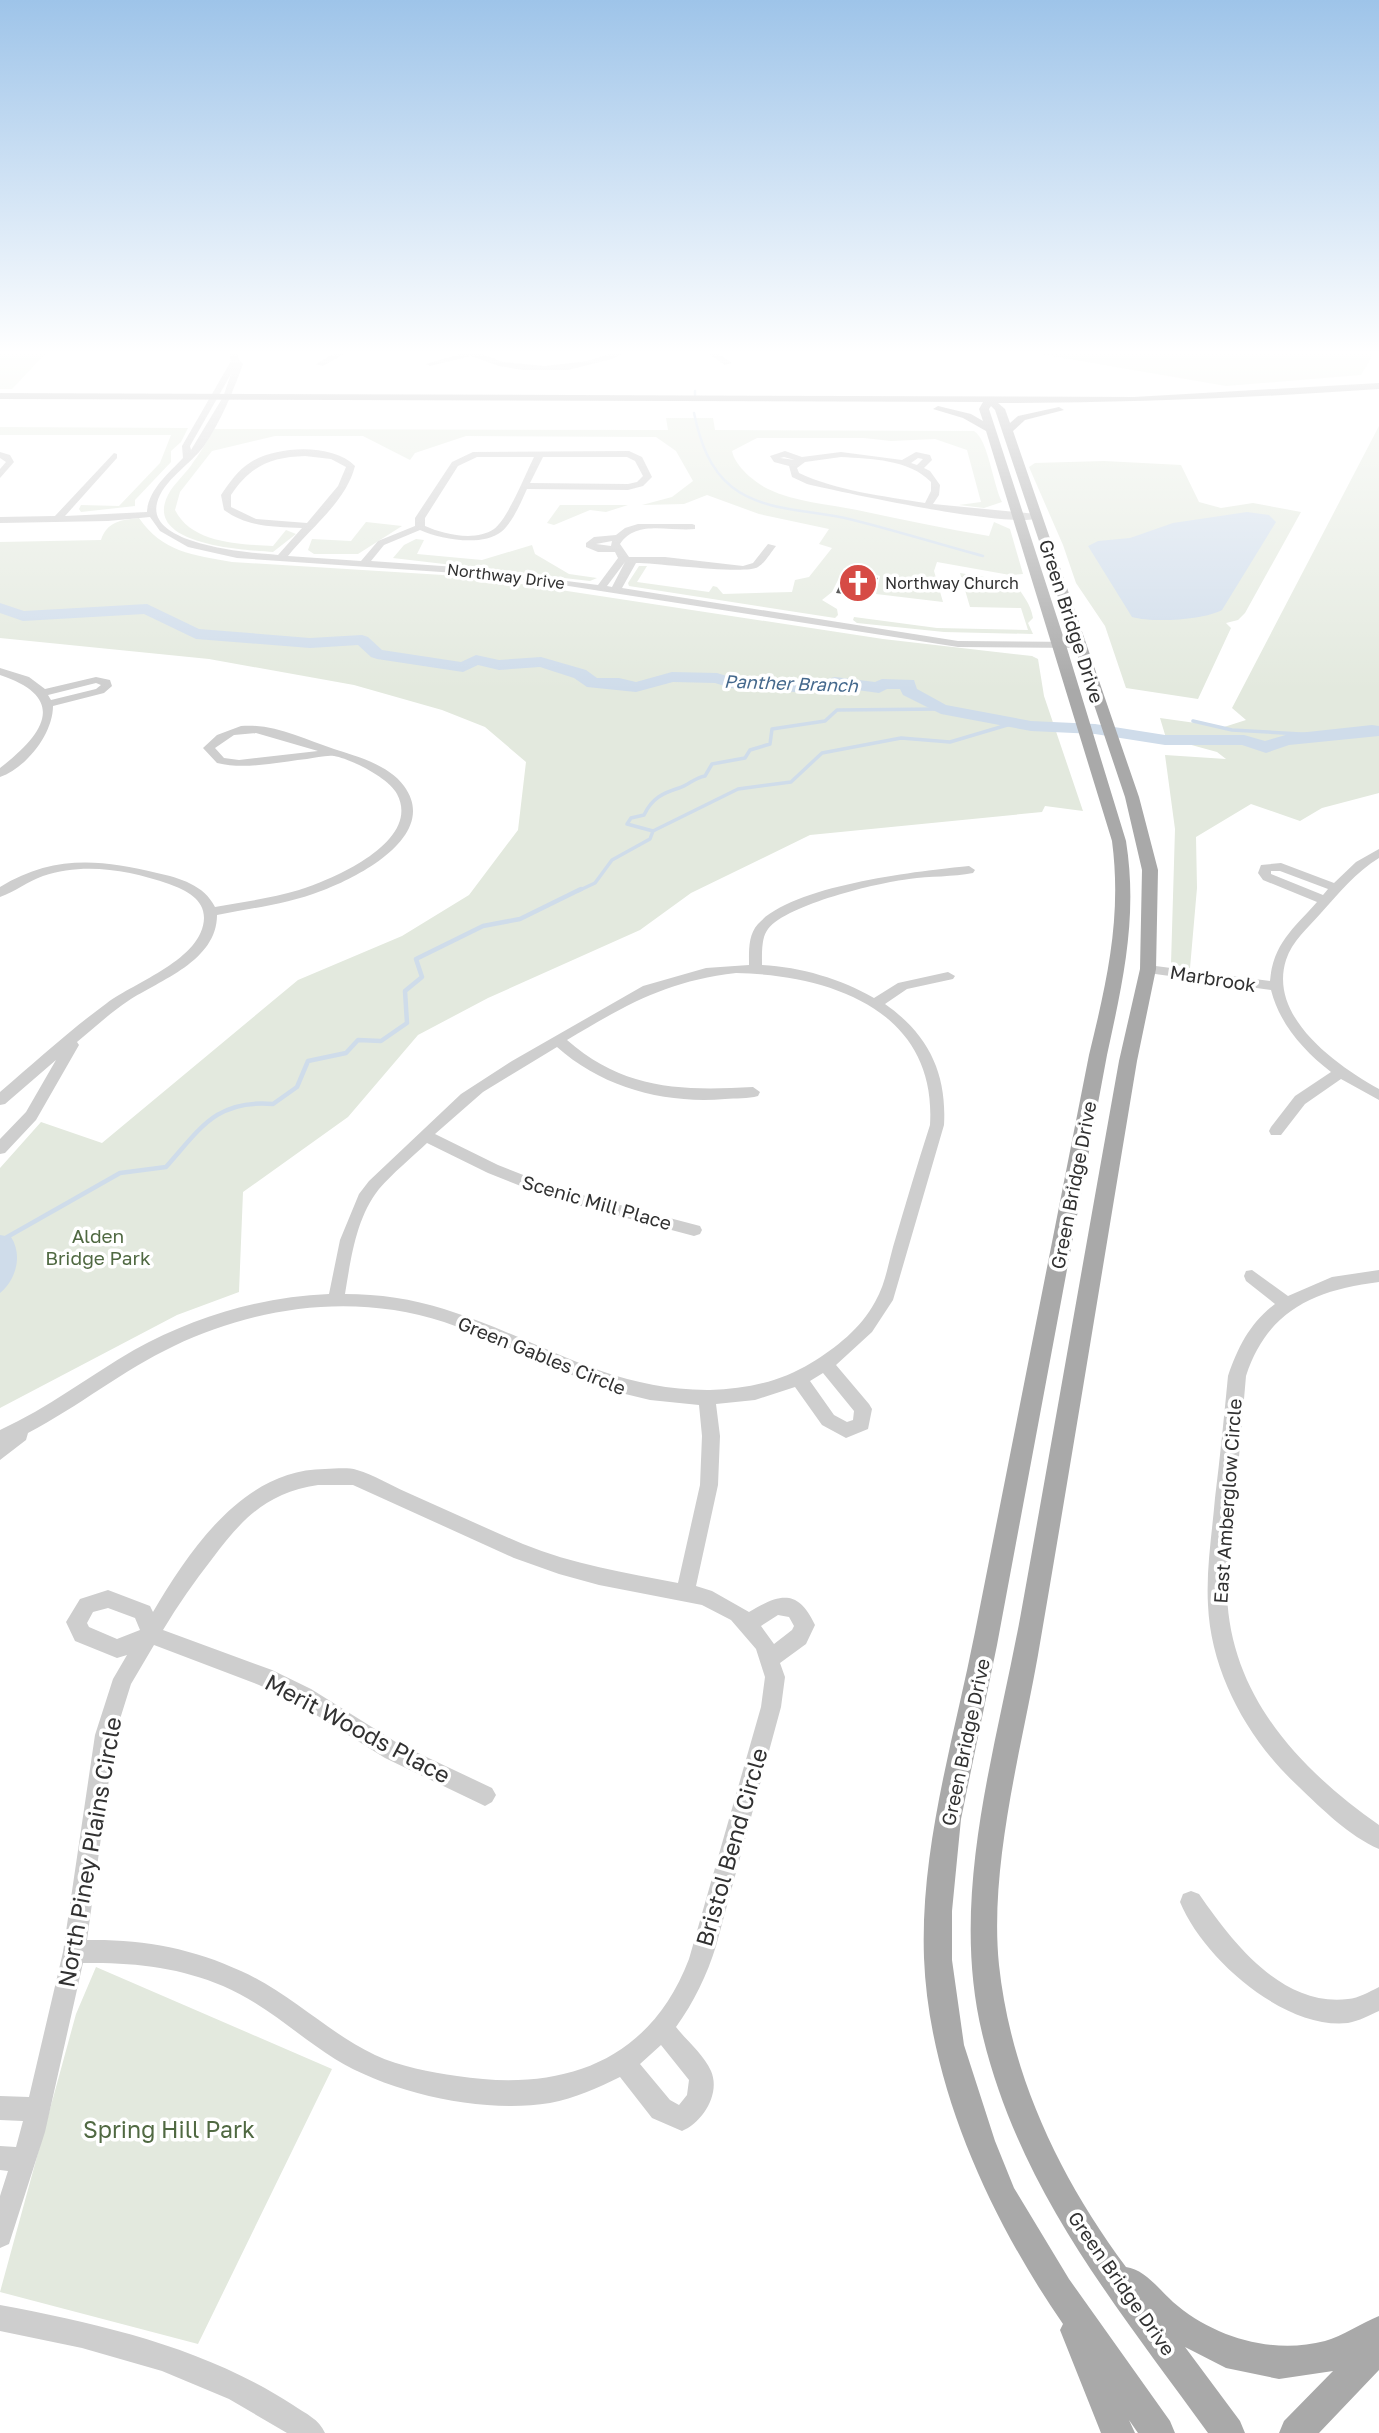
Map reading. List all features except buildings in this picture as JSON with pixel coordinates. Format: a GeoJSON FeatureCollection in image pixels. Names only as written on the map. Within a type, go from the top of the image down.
{"type":"FeatureCollection","features":[{"type":"Feature","properties":{"kind":"main road","name":"Green Bridge Drive"},"geometry":{"type":"LineString","coordinates":[[1001,464],[1059,641],[1073,694],[1107,762],[1132,797],[1150,870],[1152,903],[1148,969],[1128,1061],[1026,1657],[992,1831],[985,1918],[989,1997],[1010,2080],[1047,2172],[1098,2255],[1228,2433]]}},
{"type":"Feature","properties":{"kind":"main road","name":"Green Bridge Drive"},"geometry":{"type":"LineString","coordinates":[[1019,464],[1096,694],[1107,762],[1107,797],[1123,868],[1125,900],[1119,964],[1098,1055],[985,1644],[948,1819],[938,1911],[941,1999],[950,2045],[964,2093],[1003,2198],[1059,2290],[1158,2433]]}},
{"type":"Feature","properties":{"kind":"main road"},"geometry":{"type":"LineString","coordinates":[[1123,868],[1135,915],[1132,962],[1138,968],[1148,969]]}},
{"type":"Feature","properties":{"kind":"main road"},"geometry":{"type":"LineString","coordinates":[[1098,2255],[1173,2323],[1226,2352],[1279,2363],[1328,2357],[1379,2332]]}},
{"type":"Feature","properties":{"kind":"main road"},"geometry":{"type":"LineString","coordinates":[[1059,2290],[1118,2433]]}},
{"type":"Feature","properties":{"kind":"main road"},"geometry":{"type":"LineString","coordinates":[[1296,2433],[1379,2347]]}},
{"type":"Feature","properties":{"kind":"street"},"geometry":{"type":"LineString","coordinates":[[58,518],[107,464]]}},
{"type":"Feature","properties":{"kind":"street"},"geometry":{"type":"LineString","coordinates":[[0,520],[108,518],[152,511],[160,488],[181,464]]}},
{"type":"Feature","properties":{"kind":"street"},"geometry":{"type":"LineString","coordinates":[[256,464],[249,467],[226,495],[227,508],[243,518],[310,526]]}},
{"type":"Feature","properties":{"kind":"street"},"geometry":{"type":"LineString","coordinates":[[281,558],[290,546],[301,538],[351,472],[349,464]]}},
{"type":"Feature","properties":{"kind":"street"},"geometry":{"type":"LineString","coordinates":[[424,530],[420,518],[456,464]]}},
{"type":"Feature","properties":{"kind":"street"},"geometry":{"type":"LineString","coordinates":[[364,563],[381,543],[424,530],[472,538],[492,534],[500,528],[535,464]]}},
{"type":"Feature","properties":{"kind":"street"},"geometry":{"type":"LineString","coordinates":[[525,486],[621,487],[640,484],[646,480],[647,473],[642,464]]}},
{"type":"Feature","properties":{"kind":"street"},"geometry":{"type":"LineString","coordinates":[[796,464],[792,471],[804,480],[927,506],[980,513],[1036,514]]}},
{"type":"Feature","properties":{"kind":"street"},"geometry":{"type":"LineString","coordinates":[[903,464],[932,475],[936,482],[936,490],[927,506]]}},
{"type":"Feature","properties":{"kind":"street"},"geometry":{"type":"LineString","coordinates":[[919,468],[924,464]]}},
{"type":"Feature","properties":{"kind":"street","name":"Northway Drive"},"geometry":{"type":"LineString","coordinates":[[152,511],[163,529],[191,545],[226,554],[518,576],[978,645],[1080,641]]}},
{"type":"Feature","properties":{"kind":"street"},"geometry":{"type":"LineString","coordinates":[[628,559],[617,543],[627,531],[642,527],[692,527]]}},
{"type":"Feature","properties":{"kind":"street"},"geometry":{"type":"LineString","coordinates":[[378,564],[386,552],[424,530]]}},
{"type":"Feature","properties":{"kind":"street"},"geometry":{"type":"LineString","coordinates":[[295,558],[301,547],[301,538]]}},
{"type":"Feature","properties":{"kind":"street"},"geometry":{"type":"LineString","coordinates":[[600,589],[628,559],[665,560],[744,569],[756,565],[771,546]]}},
{"type":"Feature","properties":{"kind":"street"},"geometry":{"type":"LineString","coordinates":[[615,591],[628,559]]}},
{"type":"Feature","properties":{"kind":"street"},"geometry":{"type":"LineString","coordinates":[[0,671],[24,680],[45,699],[49,718],[43,732],[0,774]]}},
{"type":"Feature","properties":{"kind":"street"},"geometry":{"type":"LineString","coordinates":[[210,912],[292,896],[321,887],[365,864],[393,843],[403,831],[410,817],[410,806],[400,788],[371,768],[333,753],[262,730],[247,728],[232,731],[216,739],[209,748],[221,761],[239,763],[333,753]]}},
{"type":"Feature","properties":{"kind":"street"},"geometry":{"type":"LineString","coordinates":[[1379,853],[1352,872],[1325,901],[1282,953],[1277,974],[1284,1009],[1298,1033],[1318,1055],[1340,1073],[1379,1096]]}},
{"type":"Feature","properties":{"kind":"street"},"geometry":{"type":"LineString","coordinates":[[0,893],[20,881],[56,868],[107,865],[182,883],[204,898],[210,912],[208,930],[191,954],[121,999],[0,1100]]}},
{"type":"Feature","properties":{"kind":"street"},"geometry":{"type":"LineString","coordinates":[[1325,901],[1267,877],[1265,868],[1281,867],[1336,888]]}},
{"type":"Feature","properties":{"kind":"street"},"geometry":{"type":"LineString","coordinates":[[755,969],[760,930],[781,912],[871,883],[905,876],[969,870]]}},
{"type":"Feature","properties":{"kind":"street","name":"Green Gables Circle"},"geometry":{"type":"LineString","coordinates":[[0,1452],[36,1423],[143,1353],[192,1329],[269,1307],[336,1300],[386,1303],[430,1311],[632,1391],[687,1399],[707,1398],[761,1392],[799,1379],[825,1364],[856,1339],[882,1306],[937,1125],[938,1088],[927,1057],[905,1028],[875,1004],[851,991],[813,977],[755,969],[708,972],[670,980],[632,997],[487,1083],[374,1185],[363,1199],[349,1228],[336,1300]]}},
{"type":"Feature","properties":{"kind":"street","name":"Marbrook"},"geometry":{"type":"LineString","coordinates":[[1148,969],[1278,987]]}},
{"type":"Feature","properties":{"kind":"street"},"geometry":{"type":"LineString","coordinates":[[875,1004],[903,986],[948,975]]}},
{"type":"Feature","properties":{"kind":"street"},"geometry":{"type":"LineString","coordinates":[[0,1149],[31,1116],[66,1054],[89,1026]]}},
{"type":"Feature","properties":{"kind":"street"},"geometry":{"type":"LineString","coordinates":[[558,1040],[592,1068],[660,1090],[692,1096],[753,1092]]}},
{"type":"Feature","properties":{"kind":"street"},"geometry":{"type":"LineString","coordinates":[[1276,1131],[1300,1100],[1340,1073]]}},
{"type":"Feature","properties":{"kind":"street","name":"Scenic Mill Place"},"geometry":{"type":"LineString","coordinates":[[426,1136],[493,1169],[556,1194],[694,1230]]}},
{"type":"Feature","properties":{"kind":"street"},"geometry":{"type":"LineString","coordinates":[[1252,1276],[1287,1304]]}},
{"type":"Feature","properties":{"kind":"street","name":"East Amberglow Circle"},"geometry":{"type":"LineString","coordinates":[[1379,1276],[1324,1285],[1287,1304],[1269,1317],[1253,1336],[1241,1358],[1217,1579],[1223,1644],[1240,1690],[1268,1738],[1321,1795],[1379,1838]]}},
{"type":"Feature","properties":{"kind":"street"},"geometry":{"type":"LineString","coordinates":[[799,1379],[828,1420],[846,1430],[862,1424],[863,1409],[825,1364]]}},
{"type":"Feature","properties":{"kind":"street"},"geometry":{"type":"LineString","coordinates":[[707,1398],[711,1436],[709,1485],[685,1593],[705,1597],[722,1605],[748,1623],[771,1658],[799,1637],[805,1625],[795,1609],[776,1606],[748,1623]]}},
{"type":"Feature","properties":{"kind":"street","name":"Green Gables Circle"},"geometry":{"type":"LineString","coordinates":[[0,1438],[36,1423]]}},
{"type":"Feature","properties":{"kind":"street","name":"North Piney Plains Circle"},"geometry":{"type":"LineString","coordinates":[[0,2235],[25,2160],[74,1952],[106,1735],[123,1679],[175,1592],[232,1518],[247,1505],[280,1486],[318,1477],[354,1477],[521,1552],[599,1576],[685,1593]]}},
{"type":"Feature","properties":{"kind":"street","name":"Merit Woods Place"},"geometry":{"type":"LineString","coordinates":[[151,1635],[265,1677],[304,1696],[409,1760],[485,1795]]}},
{"type":"Feature","properties":{"kind":"street","name":"Bristol Bend Circle"},"geometry":{"type":"LineString","coordinates":[[74,1952],[132,1951],[156,1954],[226,1974],[283,2007],[360,2060],[403,2078],[427,2084],[513,2096],[563,2090],[590,2081],[623,2062],[662,2028],[696,1970],[771,1707],[775,1677],[771,1658]]}},
{"type":"Feature","properties":{"kind":"street"},"geometry":{"type":"LineString","coordinates":[[1191,1902],[1238,1964],[1265,1985],[1297,2003],[1326,2011],[1350,2011],[1379,1999]]}},
{"type":"Feature","properties":{"kind":"street"},"geometry":{"type":"LineString","coordinates":[[623,2062],[661,2109],[682,2119],[699,2100],[701,2076],[662,2028]]}},
{"type":"Feature","properties":{"kind":"street"},"geometry":{"type":"LineString","coordinates":[[0,2108],[38,2109]]}},
{"type":"Feature","properties":{"kind":"street"},"geometry":{"type":"LineString","coordinates":[[0,2158],[25,2160]]}},
{"type":"Feature","properties":{"kind":"street"},"geometry":{"type":"LineString","coordinates":[[0,2318],[125,2345],[184,2365],[241,2392],[311,2433]]}},
{"type":"Feature","properties":{"kind":"green space"},"geometry":{"type":"Polygon","coordinates":[[[159,464],[170,464],[135,500],[135,506],[81,512],[79,509],[81,505],[119,506],[159,464]]]}},
{"type":"Feature","properties":{"kind":"green space"},"geometry":{"type":"Polygon","coordinates":[[[202,464],[180,492],[175,510],[193,530],[232,543],[273,546],[286,530],[296,534],[273,552],[221,547],[183,535],[170,525],[164,512],[168,495],[191,465],[202,464]]]}},
{"type":"Feature","properties":{"kind":"green space"},"geometry":{"type":"Polygon","coordinates":[[[683,464],[738,464],[751,478],[768,489],[789,497],[989,536],[994,522],[1010,529],[1023,574],[1010,575],[937,562],[934,571],[943,602],[876,594],[880,576],[844,568],[832,592],[822,600],[837,609],[838,615],[835,618],[629,586],[628,583],[639,566],[647,566],[637,582],[709,592],[713,586],[723,594],[792,592],[795,580],[809,577],[832,548],[819,544],[829,529],[759,514],[707,495],[684,504],[642,505],[672,497],[693,481],[683,464]]]}},
{"type":"Feature","properties":{"kind":"green space"},"geometry":{"type":"Polygon","coordinates":[[[971,464],[990,464],[1002,502],[984,508],[959,505],[981,502],[971,464]]]}},
{"type":"Feature","properties":{"kind":"green space"},"geometry":{"type":"Polygon","coordinates":[[[1034,464],[1181,465],[1199,502],[1221,508],[1253,503],[1301,512],[1245,613],[1238,620],[1226,623],[1231,628],[1198,699],[1126,688],[1105,626],[1076,583],[1063,545],[1029,467],[1034,464]]]}},
{"type":"Feature","properties":{"kind":"green space"},"geometry":{"type":"Polygon","coordinates":[[[1359,464],[1379,464],[1379,793],[1322,808],[1300,821],[1251,804],[1196,837],[1197,888],[1190,968],[1171,964],[1175,829],[1165,755],[1226,759],[1217,752],[1166,738],[1160,718],[1224,727],[1246,720],[1232,708],[1359,464]]]}},
{"type":"Feature","properties":{"kind":"green space"},"geometry":{"type":"Polygon","coordinates":[[[560,505],[628,505],[606,512],[590,510],[554,525],[547,523],[560,505]]]}},
{"type":"Feature","properties":{"kind":"green space","name":"Alden Bridge Park"},"geometry":{"type":"Polygon","coordinates":[[[139,518],[168,545],[192,554],[232,562],[475,577],[883,639],[1032,656],[1038,659],[1044,696],[1083,811],[1045,806],[1042,812],[810,835],[691,893],[640,930],[488,998],[418,1035],[348,1117],[243,1192],[239,1292],[177,1315],[0,1408],[0,1168],[41,1122],[102,1143],[298,980],[402,936],[469,895],[518,830],[526,762],[485,727],[442,710],[354,685],[209,659],[0,638],[0,542],[101,540],[107,529],[115,523],[139,518]]]}},
{"type":"Feature","properties":{"kind":"green space"},"geometry":{"type":"Polygon","coordinates":[[[366,522],[402,526],[358,554],[314,554],[308,550],[312,539],[351,541],[366,522]]]}},
{"type":"Feature","properties":{"kind":"green space"},"geometry":{"type":"Polygon","coordinates":[[[416,539],[424,540],[417,554],[482,560],[532,545],[535,554],[569,574],[597,578],[590,581],[393,558],[404,545],[416,539]]]}},
{"type":"Feature","properties":{"kind":"green space"},"geometry":{"type":"Polygon","coordinates":[[[960,573],[1015,582],[1032,612],[1033,618],[1028,623],[1033,634],[944,632],[857,623],[853,620],[854,617],[937,628],[1028,630],[1021,608],[970,607],[960,573]]]}},
{"type":"Feature","properties":{"kind":"green space","name":"Spring Hill Park"},"geometry":{"type":"Polygon","coordinates":[[[96,1967],[332,2069],[198,2344],[0,2292],[76,2014],[96,1967]]]}},
{"type":"Feature","properties":{"kind":"water"},"geometry":{"type":"Polygon","coordinates":[[[1247,512],[1269,515],[1276,522],[1222,610],[1203,616],[1165,620],[1132,617],[1088,546],[1098,541],[1130,538],[1173,523],[1247,512]]]}},
{"type":"Feature","properties":{"kind":"water"},"geometry":{"type":"Polygon","coordinates":[[[0,1235],[11,1237],[17,1259],[14,1274],[0,1293],[0,1235]]]}},
{"type":"Feature","properties":{"kind":"waterway"},"geometry":{"type":"LineString","coordinates":[[711,464],[732,487],[773,506],[849,519],[983,556]]}},
{"type":"Feature","properties":{"kind":"waterway","name":"Panther Branch"},"geometry":{"type":"LineString","coordinates":[[0,608],[23,616],[147,609],[196,634],[310,643],[362,640],[377,654],[463,667],[476,660],[499,665],[541,662],[580,674],[593,683],[619,683],[636,687],[672,677],[717,678],[731,683],[811,688],[835,682],[879,688],[882,684],[908,684],[909,691],[941,709],[1031,726],[1095,729],[1165,740],[1244,740],[1266,748],[1289,739],[1379,731]]}},
{"type":"Feature","properties":{"kind":"waterway"},"geometry":{"type":"LineString","coordinates":[[653,831],[627,824],[631,818],[644,815],[654,800],[663,794],[705,776],[712,764],[745,758],[750,750],[770,744],[772,729],[825,721],[837,710],[941,709]]}},
{"type":"Feature","properties":{"kind":"waterway"},"geometry":{"type":"LineString","coordinates":[[1193,721],[1232,730],[1336,736]]}},
{"type":"Feature","properties":{"kind":"waterway"},"geometry":{"type":"LineString","coordinates":[[653,831],[738,789],[791,782],[822,753],[901,738],[950,742],[1014,723]]}},
{"type":"Feature","properties":{"kind":"waterway"},"geometry":{"type":"LineString","coordinates":[[578,891],[595,883],[612,860],[650,839],[653,831]]}},
{"type":"Feature","properties":{"kind":"waterway"},"geometry":{"type":"LineString","coordinates":[[0,1241],[120,1173],[166,1167],[211,1119],[237,1106],[273,1104],[297,1087],[308,1061],[346,1053],[358,1040],[381,1041],[407,1023],[405,991],[422,977],[416,959],[483,926],[520,919],[581,889]]}},
{"type":"Feature","properties":{"kind":"place","name":"Northway Church"},"geometry":{"type":"Point","coordinates":[858,583]}}]}
